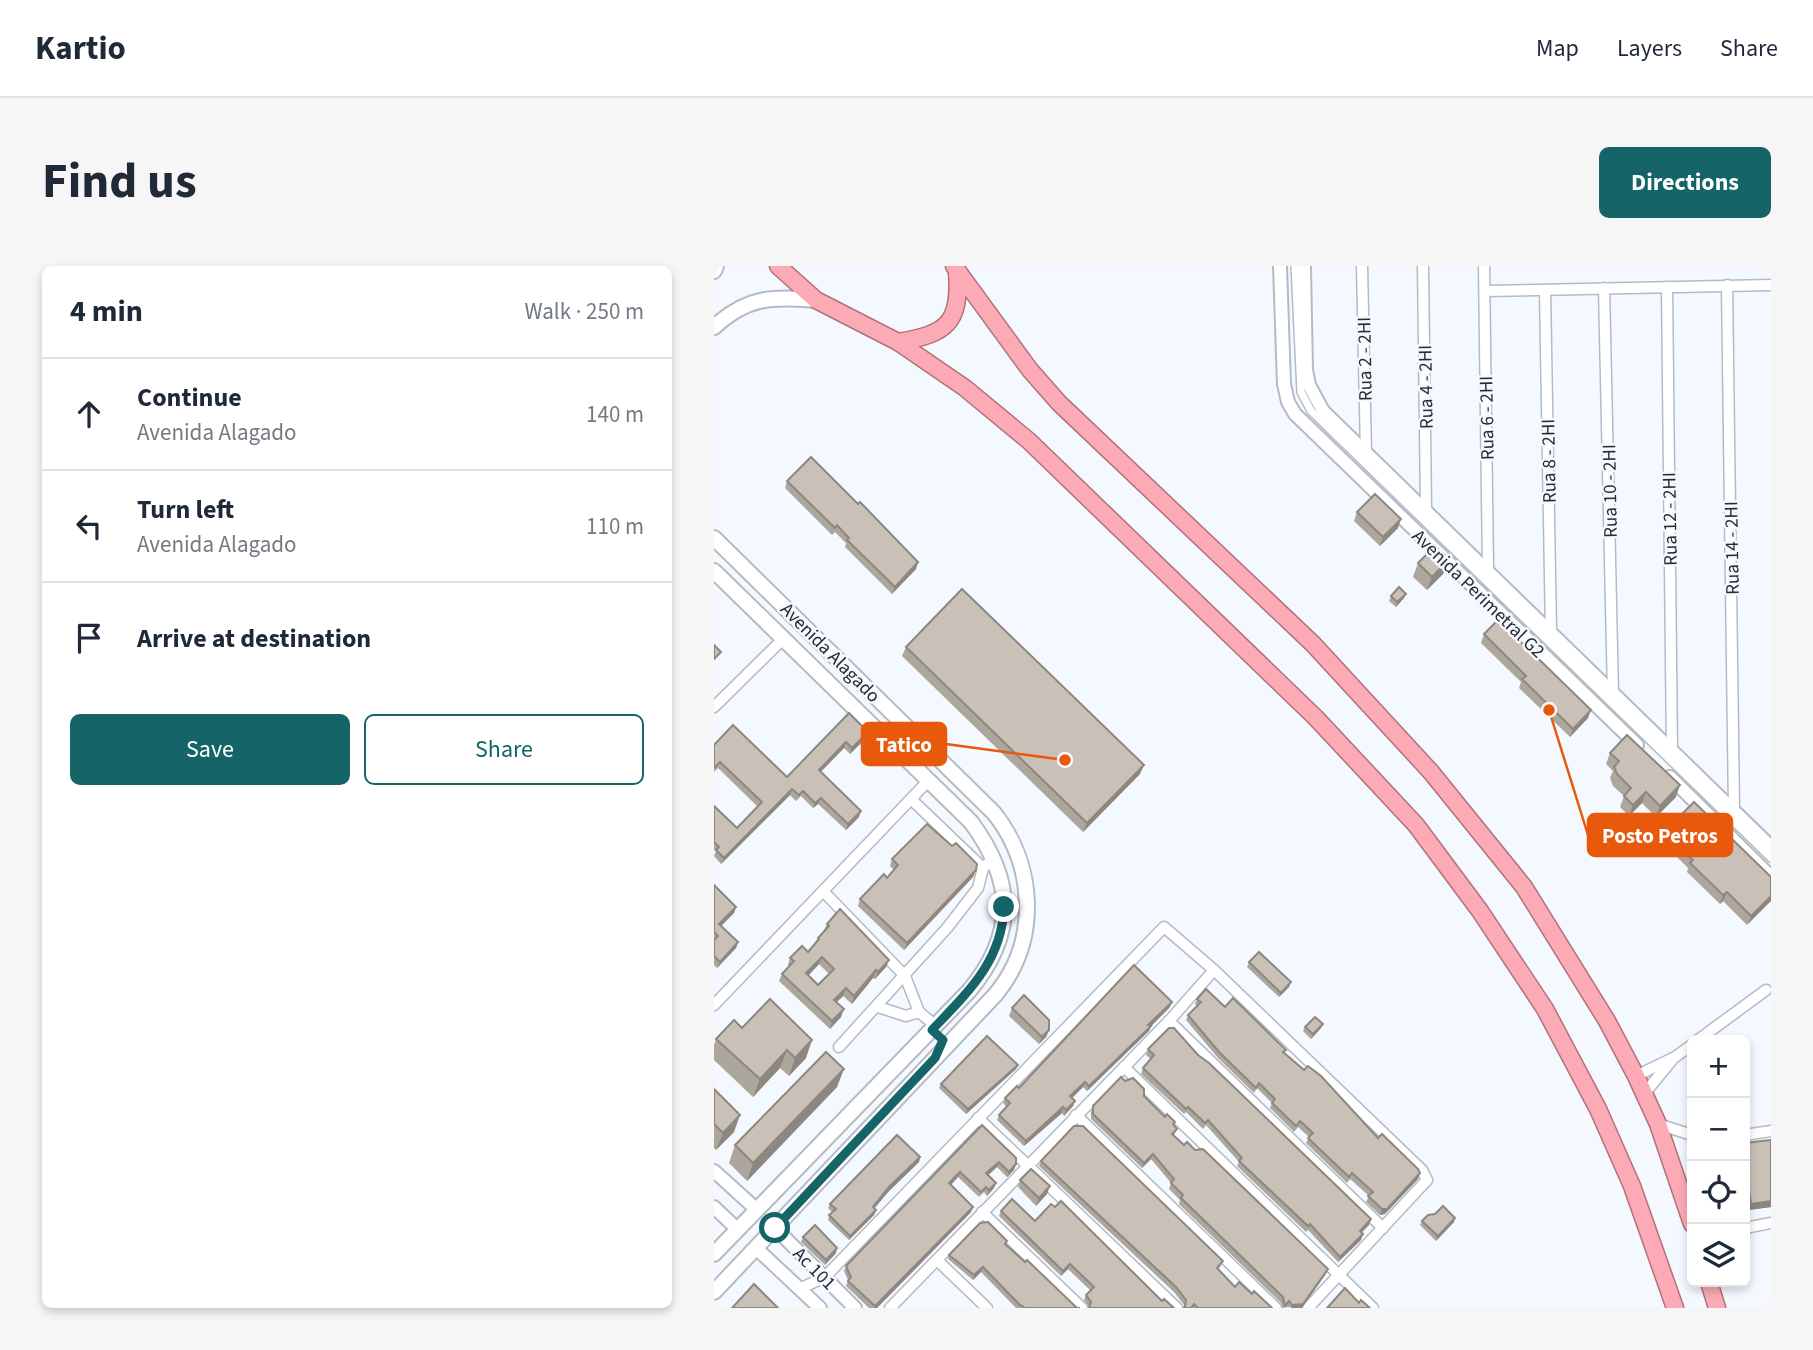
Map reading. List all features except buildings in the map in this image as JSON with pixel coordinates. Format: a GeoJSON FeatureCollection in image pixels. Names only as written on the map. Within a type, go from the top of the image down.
{"type":"FeatureCollection","features":[{"type":"Feature","properties":{"kind":"highway"},"geometry":{"type":"LineString","coordinates":[[778,266],[816,300],[898,342],[965,388],[1028,441],[1316,718],[1416,825],[1480,911],[1551,1020],[1598,1108],[1632,1185],[1675,1308]]}},
{"type":"Feature","properties":{"kind":"highway"},"geometry":{"type":"LineString","coordinates":[[898,342],[923,338],[947,326],[960,300],[955,269]]}},
{"type":"Feature","properties":{"kind":"highway"},"geometry":{"type":"LineString","coordinates":[[955,269],[1030,370],[1059,404],[1313,644],[1431,772],[1524,887],[1607,1021],[1636,1076],[1658,1124],[1687,1209]]}},
{"type":"Feature","properties":{"kind":"highway"},"geometry":{"type":"LineString","coordinates":[[1711,1287],[1717,1308]]}},
{"type":"Feature","properties":{"kind":"main road"},"geometry":{"type":"LineString","coordinates":[[714,271],[716,266]]}},
{"type":"Feature","properties":{"kind":"main road"},"geometry":{"type":"LineString","coordinates":[[714,327],[745,303],[785,298],[816,300]]}},
{"type":"Feature","properties":{"kind":"main road","name":"Avenida Alagado"},"geometry":{"type":"LineString","coordinates":[[714,538],[994,813],[1009,832],[1018,851],[1027,893],[1023,939],[1007,981],[714,1292]]}},
{"type":"Feature","properties":{"kind":"main road","name":"Avenida Alagado"},"geometry":{"type":"LineString","coordinates":[[714,571],[971,822],[1003,892],[1002,935],[982,976],[714,1254]]}},
{"type":"Feature","properties":{"kind":"main road"},"geometry":{"type":"LineString","coordinates":[[934,1028],[951,1033],[967,1024]]}},
{"type":"Feature","properties":{"kind":"main road"},"geometry":{"type":"LineString","coordinates":[[934,1028],[943,1040],[935,1058]]}},
{"type":"Feature","properties":{"kind":"street","name":"Avenida Perimetral G2"},"geometry":{"type":"LineString","coordinates":[[1280,266],[1281,358],[1288,402],[1321,441],[1442,541],[1681,772],[1771,877]]}},
{"type":"Feature","properties":{"kind":"street"},"geometry":{"type":"LineString","coordinates":[[1295,266],[1301,392],[1311,411],[1442,541]]}},
{"type":"Feature","properties":{"kind":"street","name":"Avenida Perimetral G2"},"geometry":{"type":"LineString","coordinates":[[1304,266],[1309,385],[1322,411],[1426,509],[1442,541],[1464,562],[1488,570],[1672,751],[1681,772],[1702,794],[1734,811],[1771,847]]}},
{"type":"Feature","properties":{"kind":"street","name":"Rua 2 - 2HI"},"geometry":{"type":"LineString","coordinates":[[1362,266],[1366,453]]}},
{"type":"Feature","properties":{"kind":"street","name":"Rua 4 - 2HI"},"geometry":{"type":"LineString","coordinates":[[1423,266],[1426,509]]}},
{"type":"Feature","properties":{"kind":"street","name":"Rua 6 - 2HI"},"geometry":{"type":"LineString","coordinates":[[1484,266],[1488,570]]}},
{"type":"Feature","properties":{"kind":"street","name":"Rua 14 - 2HI"},"geometry":{"type":"LineString","coordinates":[[1727,285],[1734,811]]}},
{"type":"Feature","properties":{"kind":"street"},"geometry":{"type":"LineString","coordinates":[[1485,291],[1771,285]]}},
{"type":"Feature","properties":{"kind":"street","name":"Rua 12 - 2HI"},"geometry":{"type":"LineString","coordinates":[[1667,287],[1672,751]]}},
{"type":"Feature","properties":{"kind":"street","name":"Rua 10 - 2HI"},"geometry":{"type":"LineString","coordinates":[[1604,288],[1613,694]]}},
{"type":"Feature","properties":{"kind":"street","name":"Rua 8 - 2HI"},"geometry":{"type":"LineString","coordinates":[[1545,290],[1551,632]]}},
{"type":"Feature","properties":{"kind":"street"},"geometry":{"type":"LineString","coordinates":[[714,707],[784,638]]}},
{"type":"Feature","properties":{"kind":"street"},"geometry":{"type":"LineString","coordinates":[[714,1005],[929,780]]}},
{"type":"Feature","properties":{"kind":"street"},"geometry":{"type":"LineString","coordinates":[[1702,794],[1771,858]]}},
{"type":"Feature","properties":{"kind":"street"},"geometry":{"type":"LineString","coordinates":[[839,1047],[878,1007],[978,888],[989,863],[911,799]]}},
{"type":"Feature","properties":{"kind":"street"},"geometry":{"type":"LineString","coordinates":[[823,891],[905,976],[919,1012],[934,1028]]}},
{"type":"Feature","properties":{"kind":"street"},"geometry":{"type":"LineString","coordinates":[[799,1289],[825,1277],[1164,927],[1214,970],[1425,1175],[1427,1180],[1420,1191],[1308,1308]]}},
{"type":"Feature","properties":{"kind":"street"},"geometry":{"type":"LineString","coordinates":[[891,1308],[1169,1021],[1214,970]]}},
{"type":"Feature","properties":{"kind":"street"},"geometry":{"type":"LineString","coordinates":[[1705,1035],[1766,990]]}},
{"type":"Feature","properties":{"kind":"street"},"geometry":{"type":"LineString","coordinates":[[878,1007],[906,1016],[919,1012]]}},
{"type":"Feature","properties":{"kind":"street"},"geometry":{"type":"LineString","coordinates":[[1169,1021],[1383,1227]]}},
{"type":"Feature","properties":{"kind":"street"},"geometry":{"type":"LineString","coordinates":[[1636,1076],[1687,1049]]}},
{"type":"Feature","properties":{"kind":"street"},"geometry":{"type":"LineString","coordinates":[[1644,1094],[1675,1057]]}},
{"type":"Feature","properties":{"kind":"street"},"geometry":{"type":"LineString","coordinates":[[1124,1067],[1373,1308]]}},
{"type":"Feature","properties":{"kind":"street"},"geometry":{"type":"LineString","coordinates":[[1076,1115],[1276,1308]]}},
{"type":"Feature","properties":{"kind":"street"},"geometry":{"type":"LineString","coordinates":[[978,1118],[1029,1163],[1177,1308]]}},
{"type":"Feature","properties":{"kind":"street"},"geometry":{"type":"LineString","coordinates":[[1658,1124],[1687,1133]]}},
{"type":"Feature","properties":{"kind":"street"},"geometry":{"type":"LineString","coordinates":[[1750,1134],[1771,1131]]}},
{"type":"Feature","properties":{"kind":"street"},"geometry":{"type":"LineString","coordinates":[[714,1171],[757,1210]]}},
{"type":"Feature","properties":{"kind":"street"},"geometry":{"type":"LineString","coordinates":[[714,1207],[738,1230]]}},
{"type":"Feature","properties":{"kind":"street"},"geometry":{"type":"LineString","coordinates":[[982,1212],[1082,1308]]}},
{"type":"Feature","properties":{"kind":"street"},"geometry":{"type":"LineString","coordinates":[[1750,1227],[1771,1223]]}},
{"type":"Feature","properties":{"kind":"street","name":"Ac 101"},"geometry":{"type":"LineString","coordinates":[[775,1228],[855,1308]]}},
{"type":"Feature","properties":{"kind":"street"},"geometry":{"type":"LineString","coordinates":[[756,1248],[820,1308]]}},
{"type":"Feature","properties":{"kind":"street"},"geometry":{"type":"LineString","coordinates":[[937,1260],[987,1308]]}},
{"type":"Feature","properties":{"kind":"place","name":"Posto Petros"},"geometry":{"type":"Point","coordinates":[1549,710]}},
{"type":"Feature","properties":{"kind":"place","name":"Tatico"},"geometry":{"type":"Point","coordinates":[1065,760]}},
{"type":"Feature","properties":{"kind":"route"},"geometry":{"type":"LineString","coordinates":[[775,1228],[935,1058],[943,1040],[932,1030],[990,964],[1002,935],[1004,907]]}}]}
